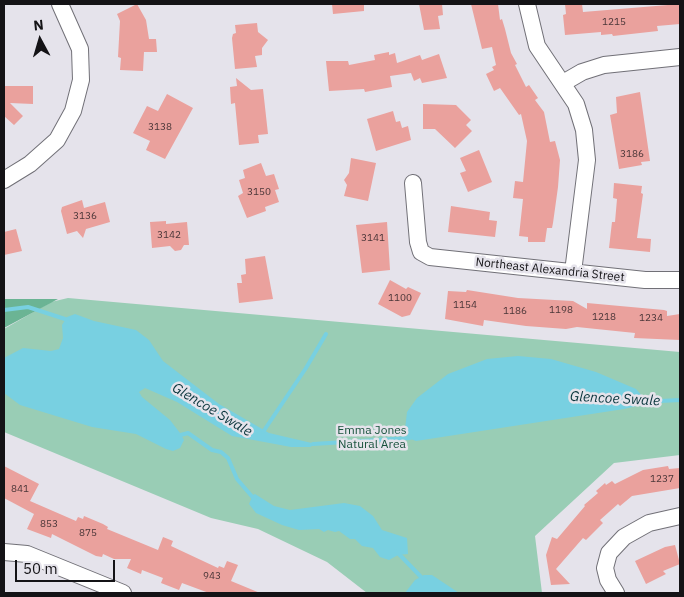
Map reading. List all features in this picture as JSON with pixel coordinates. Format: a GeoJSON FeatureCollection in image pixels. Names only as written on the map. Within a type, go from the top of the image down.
{"type":"FeatureCollection","features":[{"type":"Feature","properties":{"kind":"street"},"geometry":{"type":"LineString","coordinates":[[4,180],[30,164],[57,140],[73,111],[80,80],[80,49],[60,4]]}},
{"type":"Feature","properties":{"kind":"street"},"geometry":{"type":"LineString","coordinates":[[527,4],[536,46],[576,104],[584,130],[587,160],[573,272]]}},
{"type":"Feature","properties":{"kind":"street"},"geometry":{"type":"LineString","coordinates":[[562,83],[582,72],[604,65],[680,57]]}},
{"type":"Feature","properties":{"kind":"street","name":"Northeast Alexandria Street"},"geometry":{"type":"LineString","coordinates":[[413,183],[421,252],[441,258],[645,280],[680,280]]}},
{"type":"Feature","properties":{"kind":"street"},"geometry":{"type":"LineString","coordinates":[[616,593],[608,580],[606,568],[609,553],[624,536],[649,523],[680,516]]}},
{"type":"Feature","properties":{"kind":"street"},"geometry":{"type":"LineString","coordinates":[[4,552],[28,554],[123,593]]}},
{"type":"Feature","properties":{"kind":"green space","name":"Emma Jones Natural Area"},"geometry":{"type":"Polygon","coordinates":[[[68,298],[680,352],[680,455],[614,463],[535,536],[542,593],[367,593],[327,562],[258,529],[211,518],[4,432],[4,329],[51,302],[68,298]]]}},
{"type":"Feature","properties":{"kind":"green space"},"geometry":{"type":"Polygon","coordinates":[[[4,299],[58,299],[4,328],[4,299]]]}},
{"type":"Feature","properties":{"kind":"water"},"geometry":{"type":"Polygon","coordinates":[[[75,314],[94,321],[136,330],[149,340],[163,361],[219,404],[269,433],[316,444],[310,447],[291,447],[232,436],[177,402],[145,388],[139,392],[142,397],[170,420],[180,433],[184,440],[180,448],[173,451],[136,434],[92,427],[20,405],[4,393],[4,358],[23,348],[51,351],[59,349],[63,338],[62,325],[67,317],[75,314]]]}},
{"type":"Feature","properties":{"kind":"water"},"geometry":{"type":"Polygon","coordinates":[[[518,356],[551,359],[596,372],[636,389],[644,398],[644,402],[641,405],[624,409],[416,441],[408,438],[405,429],[407,412],[417,398],[448,374],[487,359],[518,356]]]}},
{"type":"Feature","properties":{"kind":"water"},"geometry":{"type":"Polygon","coordinates":[[[255,494],[274,506],[290,510],[344,503],[360,506],[373,516],[382,530],[407,538],[408,554],[398,555],[389,560],[380,557],[373,548],[362,546],[355,539],[350,539],[339,531],[299,530],[282,525],[256,513],[249,504],[255,494]]]}},
{"type":"Feature","properties":{"kind":"water"},"geometry":{"type":"Polygon","coordinates":[[[424,575],[432,575],[459,593],[405,593],[415,580],[424,575]]]}},
{"type":"Feature","properties":{"kind":"building"},"geometry":{"type":"Polygon","coordinates":[[[137,4],[146,20],[149,39],[156,39],[157,52],[144,52],[143,71],[120,70],[121,58],[118,57],[120,21],[117,14],[137,4]]]}},
{"type":"Feature","properties":{"kind":"building"},"geometry":{"type":"Polygon","coordinates":[[[332,4],[364,4],[364,11],[333,14],[332,4]]]}},
{"type":"Feature","properties":{"kind":"building"},"geometry":{"type":"Polygon","coordinates":[[[419,4],[442,4],[443,15],[438,16],[440,29],[424,30],[419,4]]]}},
{"type":"Feature","properties":{"kind":"building"},"geometry":{"type":"Polygon","coordinates":[[[471,4],[498,4],[500,20],[502,19],[511,53],[517,64],[515,65],[526,87],[529,85],[538,98],[535,100],[544,112],[550,142],[555,141],[560,160],[558,187],[552,228],[547,228],[545,242],[528,242],[528,237],[519,236],[523,199],[513,198],[515,181],[523,182],[527,141],[521,114],[519,115],[500,88],[494,91],[486,74],[494,70],[492,67],[496,65],[492,47],[482,49],[471,4]]]}},
{"type":"Feature","properties":{"kind":"building"},"geometry":{"type":"Polygon","coordinates":[[[565,4],[582,4],[583,12],[680,4],[680,24],[657,26],[658,31],[613,36],[612,34],[601,35],[601,32],[565,35],[563,15],[566,14],[565,4]]]}},
{"type":"Feature","properties":{"kind":"building"},"geometry":{"type":"Polygon","coordinates":[[[257,23],[258,32],[268,40],[262,48],[262,55],[255,56],[257,67],[235,69],[232,38],[233,34],[236,33],[235,25],[257,23]]]}},
{"type":"Feature","properties":{"kind":"building"},"geometry":{"type":"Polygon","coordinates":[[[389,52],[389,55],[395,53],[397,63],[420,55],[422,60],[439,54],[447,78],[422,83],[420,78],[414,81],[411,73],[390,76],[392,87],[365,92],[364,89],[329,91],[326,61],[348,61],[349,65],[375,60],[374,55],[389,52]]]}},
{"type":"Feature","properties":{"kind":"building"},"geometry":{"type":"Polygon","coordinates":[[[236,78],[251,90],[263,89],[268,134],[258,135],[259,143],[239,145],[235,103],[231,104],[230,87],[237,86],[236,78]]]}},
{"type":"Feature","properties":{"kind":"building"},"geometry":{"type":"Polygon","coordinates":[[[5,86],[33,86],[33,104],[10,103],[23,116],[14,125],[4,116],[5,86]]]}},
{"type":"Feature","properties":{"kind":"building"},"geometry":{"type":"Polygon","coordinates":[[[640,92],[650,161],[641,162],[642,165],[619,169],[610,115],[617,113],[616,97],[640,92]]]}},
{"type":"Feature","properties":{"kind":"building"},"geometry":{"type":"Polygon","coordinates":[[[167,94],[193,108],[165,159],[146,150],[150,141],[133,133],[147,106],[158,111],[167,94]]]}},
{"type":"Feature","properties":{"kind":"building"},"geometry":{"type":"Polygon","coordinates":[[[423,104],[456,105],[471,120],[466,125],[472,131],[455,148],[435,129],[423,129],[423,104]]]}},
{"type":"Feature","properties":{"kind":"building"},"geometry":{"type":"Polygon","coordinates":[[[393,111],[396,122],[400,121],[402,128],[408,126],[411,140],[376,151],[367,119],[393,111]]]}},
{"type":"Feature","properties":{"kind":"building"},"geometry":{"type":"Polygon","coordinates":[[[479,150],[492,182],[468,192],[460,173],[466,171],[460,158],[479,150]]]}},
{"type":"Feature","properties":{"kind":"building"},"geometry":{"type":"Polygon","coordinates":[[[351,158],[376,163],[368,201],[344,196],[347,185],[344,180],[349,173],[351,158]]]}},
{"type":"Feature","properties":{"kind":"building"},"geometry":{"type":"Polygon","coordinates":[[[261,163],[266,176],[274,174],[279,189],[275,190],[279,202],[265,207],[266,211],[247,218],[238,196],[243,193],[239,180],[245,178],[243,170],[261,163]]]}},
{"type":"Feature","properties":{"kind":"building"},"geometry":{"type":"Polygon","coordinates":[[[614,183],[642,186],[641,193],[643,194],[637,238],[651,239],[650,252],[609,248],[612,222],[615,222],[617,199],[613,198],[614,183]]]}},
{"type":"Feature","properties":{"kind":"building"},"geometry":{"type":"Polygon","coordinates":[[[82,200],[84,208],[105,202],[110,222],[86,229],[83,238],[77,231],[67,234],[61,211],[62,207],[82,200]]]}},
{"type":"Feature","properties":{"kind":"building"},"geometry":{"type":"Polygon","coordinates":[[[451,206],[490,212],[489,220],[497,221],[495,237],[448,232],[451,206]]]}},
{"type":"Feature","properties":{"kind":"building"},"geometry":{"type":"Polygon","coordinates":[[[166,221],[166,224],[187,222],[189,245],[184,245],[181,250],[175,251],[170,246],[152,248],[150,222],[166,221]]]}},
{"type":"Feature","properties":{"kind":"building"},"geometry":{"type":"Polygon","coordinates":[[[387,222],[390,270],[362,273],[356,225],[387,222]]]}},
{"type":"Feature","properties":{"kind":"building"},"geometry":{"type":"Polygon","coordinates":[[[16,229],[22,251],[4,255],[4,232],[16,229]]]}},
{"type":"Feature","properties":{"kind":"building"},"geometry":{"type":"Polygon","coordinates":[[[265,256],[273,299],[239,303],[237,283],[242,283],[241,275],[246,274],[245,259],[265,256]]]}},
{"type":"Feature","properties":{"kind":"building"},"geometry":{"type":"Polygon","coordinates":[[[390,280],[406,289],[408,287],[421,293],[410,315],[402,317],[378,304],[390,280]]]}},
{"type":"Feature","properties":{"kind":"building"},"geometry":{"type":"Polygon","coordinates":[[[467,290],[518,298],[573,301],[587,309],[587,303],[664,310],[667,311],[667,316],[680,314],[680,340],[634,338],[635,333],[577,327],[566,329],[526,326],[484,320],[483,326],[445,319],[448,291],[466,292],[467,290]]]}},
{"type":"Feature","properties":{"kind":"building"},"geometry":{"type":"Polygon","coordinates":[[[4,466],[39,484],[30,501],[76,521],[78,517],[83,519],[84,516],[103,524],[108,527],[107,529],[158,550],[163,537],[173,541],[171,546],[218,568],[219,566],[224,568],[227,561],[238,565],[231,581],[260,593],[209,593],[182,583],[179,590],[161,583],[163,578],[142,570],[141,574],[127,568],[131,559],[114,559],[103,554],[102,557],[96,556],[52,534],[51,538],[27,529],[34,514],[4,498],[4,466]]]}},
{"type":"Feature","properties":{"kind":"building"},"geometry":{"type":"Polygon","coordinates":[[[668,466],[669,469],[680,468],[680,488],[632,496],[620,506],[618,504],[600,520],[603,523],[586,540],[583,538],[556,569],[570,584],[551,585],[546,555],[552,537],[557,539],[584,505],[598,493],[596,491],[605,483],[606,485],[612,481],[615,484],[643,470],[668,466]]]}},
{"type":"Feature","properties":{"kind":"building"},"geometry":{"type":"Polygon","coordinates":[[[675,545],[680,564],[663,571],[666,574],[646,584],[635,561],[665,547],[675,545]]]}},
{"type":"Feature","properties":{"kind":"waterway","name":"Glencoe Swale"},"geometry":{"type":"LineString","coordinates":[[4,310],[28,307],[68,320]]}},
{"type":"Feature","properties":{"kind":"waterway"},"geometry":{"type":"LineString","coordinates":[[263,432],[306,368],[326,334]]}},
{"type":"Feature","properties":{"kind":"waterway","name":"Glencoe Swale"},"geometry":{"type":"LineString","coordinates":[[641,402],[680,400]]}},
{"type":"Feature","properties":{"kind":"waterway"},"geometry":{"type":"LineString","coordinates":[[177,436],[188,433],[212,450],[221,452],[228,458],[237,479],[255,500]]}},
{"type":"Feature","properties":{"kind":"waterway","name":"Glencoe Swale"},"geometry":{"type":"LineString","coordinates":[[313,444],[410,438]]}},
{"type":"Feature","properties":{"kind":"waterway"},"geometry":{"type":"LineString","coordinates":[[396,551],[423,579]]}}]}
